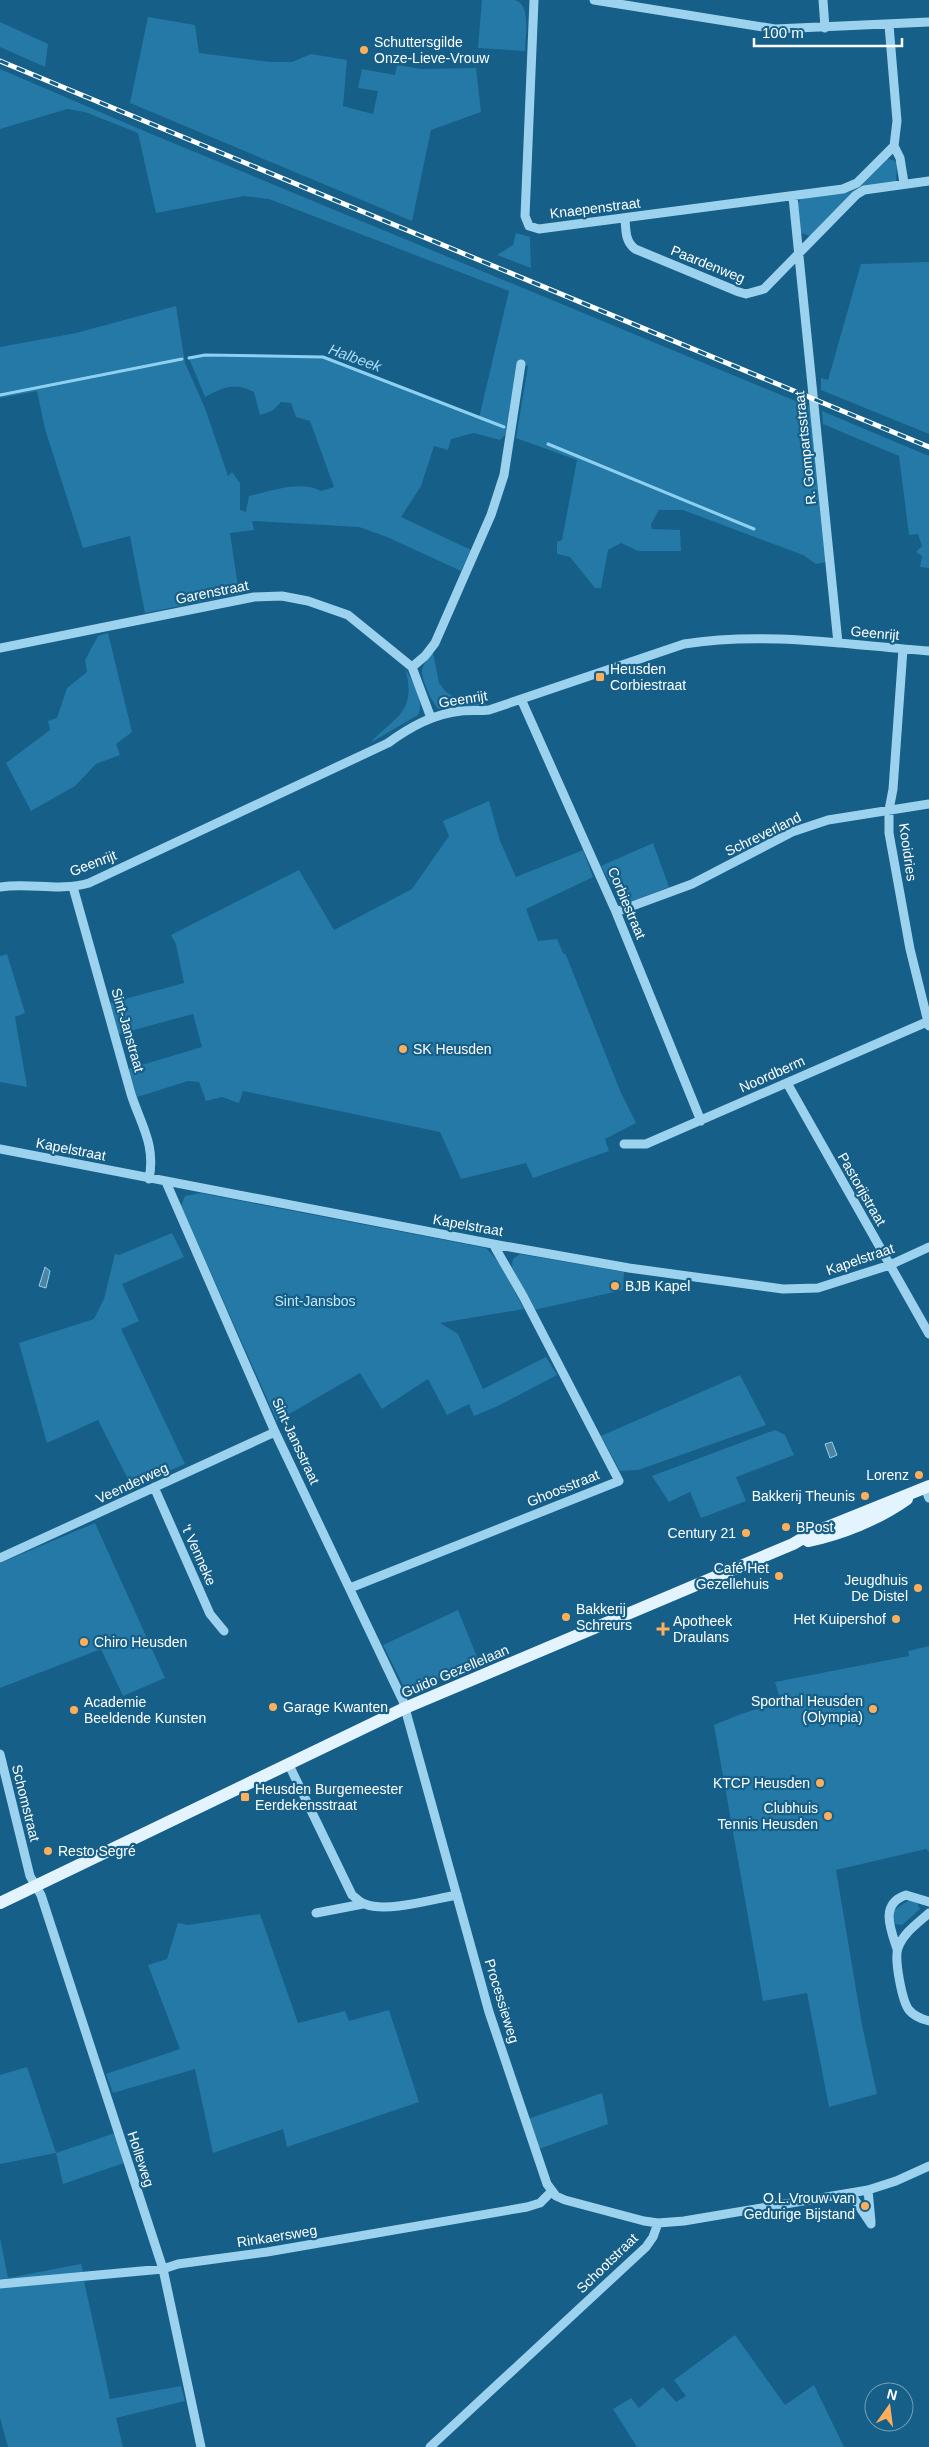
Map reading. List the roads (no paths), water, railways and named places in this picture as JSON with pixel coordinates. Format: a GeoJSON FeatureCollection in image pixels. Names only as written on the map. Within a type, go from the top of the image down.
{"type":"FeatureCollection","features":[{"type":"Feature","properties":{"kind":"main road","name":"Guido Gezellelaan"},"geometry":{"type":"LineString","coordinates":[[0,1903],[405,1708],[793,1544],[810,1534],[926,1491]]}},
{"type":"Feature","properties":{"kind":"street","name":"Knaepenstraat"},"geometry":{"type":"LineString","coordinates":[[534,0],[524,216],[529,226],[539,229],[843,190],[857,183],[894,146]]}},
{"type":"Feature","properties":{"kind":"street"},"geometry":{"type":"LineString","coordinates":[[594,0],[775,29],[889,26],[929,22]]}},
{"type":"Feature","properties":{"kind":"street"},"geometry":{"type":"LineString","coordinates":[[823,0],[825,28]]}},
{"type":"Feature","properties":{"kind":"street"},"geometry":{"type":"LineString","coordinates":[[889,26],[896,121],[894,146],[900,158],[904,184],[929,181]]}},
{"type":"Feature","properties":{"kind":"street","name":"Paardenweg"},"geometry":{"type":"LineString","coordinates":[[625,219],[626,238],[635,249],[746,294],[764,289],[856,194],[864,190],[904,184]]}},
{"type":"Feature","properties":{"kind":"street","name":"R. Gompartsstraat"},"geometry":{"type":"LineString","coordinates":[[793,197],[800,251],[838,643]]}},
{"type":"Feature","properties":{"kind":"street"},"geometry":{"type":"LineString","coordinates":[[431,718],[412,667],[425,656],[435,643],[491,515],[504,475],[521,364]]}},
{"type":"Feature","properties":{"kind":"street","name":"Garenstraat"},"geometry":{"type":"LineString","coordinates":[[0,648],[254,597],[282,596],[308,601],[348,615],[412,667]]}},
{"type":"Feature","properties":{"kind":"street","name":"Geenrijt"},"geometry":{"type":"LineString","coordinates":[[0,887],[10,885],[73,887],[97,879],[388,743],[412,726],[431,718],[461,711],[488,710],[684,644],[717,639],[756,638],[929,651]]}},
{"type":"Feature","properties":{"kind":"street","name":"Kooidries"},"geometry":{"type":"LineString","coordinates":[[903,649],[889,810],[889,833],[910,948],[928,1023]]}},
{"type":"Feature","properties":{"kind":"street","name":"Corbiestraat"},"geometry":{"type":"LineString","coordinates":[[521,699],[616,912],[701,1121]]}},
{"type":"Feature","properties":{"kind":"street","name":"Schreverland"},"geometry":{"type":"LineString","coordinates":[[616,912],[692,884],[792,832],[828,820],[929,804]]}},
{"type":"Feature","properties":{"kind":"street","name":"Sint-Janstraat"},"geometry":{"type":"LineString","coordinates":[[73,887],[131,1094],[140,1122],[152,1148],[153,1159],[149,1179]]}},
{"type":"Feature","properties":{"kind":"street","name":"Noordberm"},"geometry":{"type":"LineString","coordinates":[[624,1144],[646,1144],[928,1023]]}},
{"type":"Feature","properties":{"kind":"street","name":"Pastorijstraat"},"geometry":{"type":"LineString","coordinates":[[787,1083],[929,1334]]}},
{"type":"Feature","properties":{"kind":"street","name":"Kapelstraat"},"geometry":{"type":"LineString","coordinates":[[0,1149],[493,1244],[629,1268],[783,1289],[818,1288],[890,1264],[929,1247]]}},
{"type":"Feature","properties":{"kind":"street","name":"Sint-Jansstraat"},"geometry":{"type":"LineString","coordinates":[[166,1182],[275,1432],[405,1708]]}},
{"type":"Feature","properties":{"kind":"street","name":"Ghoosstraat"},"geometry":{"type":"LineString","coordinates":[[350,1588],[619,1481],[523,1296],[493,1244]]}},
{"type":"Feature","properties":{"kind":"street","name":"Veenderweg"},"geometry":{"type":"LineString","coordinates":[[0,1558],[275,1432]]}},
{"type":"Feature","properties":{"kind":"street","name":"'t Venneke"},"geometry":{"type":"LineString","coordinates":[[154,1487],[210,1614],[224,1630]]}},
{"type":"Feature","properties":{"kind":"street","name":"Processieweg"},"geometry":{"type":"LineString","coordinates":[[405,1708],[489,2012],[551,2192]]}},
{"type":"Feature","properties":{"kind":"street","name":"Schomstraat"},"geometry":{"type":"LineString","coordinates":[[0,1754],[30,1876],[36,1886]]}},
{"type":"Feature","properties":{"kind":"street"},"geometry":{"type":"LineString","coordinates":[[289,1765],[352,1895],[363,1904]]}},
{"type":"Feature","properties":{"kind":"street","name":"Holleweg"},"geometry":{"type":"LineString","coordinates":[[36,1886],[41,1895],[163,2269],[201,2447]]}},
{"type":"Feature","properties":{"kind":"street"},"geometry":{"type":"LineString","coordinates":[[316,1913],[363,1904],[374,1906],[394,1905],[457,1895]]}},
{"type":"Feature","properties":{"kind":"street"},"geometry":{"type":"LineString","coordinates":[[929,1902],[906,1895],[896,1900],[890,1906],[888,1919],[897,1949],[897,1961],[907,2008],[913,2014],[929,2021]]}},
{"type":"Feature","properties":{"kind":"street"},"geometry":{"type":"LineString","coordinates":[[897,1949],[904,1935],[929,1913]]}},
{"type":"Feature","properties":{"kind":"street"},"geometry":{"type":"LineString","coordinates":[[551,2192],[565,2200],[658,2223],[684,2221],[851,2194],[868,2190],[929,2166]]}},
{"type":"Feature","properties":{"kind":"street"},"geometry":{"type":"LineString","coordinates":[[851,2194],[871,2224],[868,2190]]}},
{"type":"Feature","properties":{"kind":"street","name":"Rinkaersweg"},"geometry":{"type":"LineString","coordinates":[[0,2284],[163,2269],[178,2264],[267,2252],[527,2207],[540,2203],[551,2192]]}},
{"type":"Feature","properties":{"kind":"street","name":"Schootstraat"},"geometry":{"type":"LineString","coordinates":[[430,2447],[646,2247],[653,2237],[658,2223]]}},
{"type":"Feature","properties":{"kind":"waterway","name":"Halbeek"},"geometry":{"type":"LineString","coordinates":[[189,358],[205,355],[323,357],[504,427]]}},
{"type":"Feature","properties":{"kind":"waterway","name":"Halbeek"},"geometry":{"type":"LineString","coordinates":[[0,395],[182,359]]}},
{"type":"Feature","properties":{"kind":"waterway","name":"Halbeek"},"geometry":{"type":"LineString","coordinates":[[548,444],[754,529]]}},
{"type":"Feature","properties":{"kind":"railway"},"geometry":{"type":"LineString","coordinates":[[0,61],[929,447]]}},
{"type":"Feature","properties":{"kind":"place","name":"Schuttersgilde Onze-Lieve-Vrouw"},"geometry":{"type":"Point","coordinates":[364,50]}},
{"type":"Feature","properties":{"kind":"place","name":"Heusden Corbiestraat"},"geometry":{"type":"Point","coordinates":[600,677]}},
{"type":"Feature","properties":{"kind":"place","name":"SK Heusden"},"geometry":{"type":"Point","coordinates":[403,1049]}},
{"type":"Feature","properties":{"kind":"place","name":"BJB Kapel"},"geometry":{"type":"Point","coordinates":[615,1286]}},
{"type":"Feature","properties":{"kind":"place","name":"Lorenz"},"geometry":{"type":"Point","coordinates":[919,1475]}},
{"type":"Feature","properties":{"kind":"place","name":"Bakkerij Theunis"},"geometry":{"type":"Point","coordinates":[865,1496]}},
{"type":"Feature","properties":{"kind":"place","name":"BPost"},"geometry":{"type":"Point","coordinates":[786,1527]}},
{"type":"Feature","properties":{"kind":"place","name":"Century 21"},"geometry":{"type":"Point","coordinates":[746,1533]}},
{"type":"Feature","properties":{"kind":"place","name":"Café Het Gezellehuis"},"geometry":{"type":"Point","coordinates":[779,1576]}},
{"type":"Feature","properties":{"kind":"place","name":"Jeugdhuis De Distel"},"geometry":{"type":"Point","coordinates":[918,1588]}},
{"type":"Feature","properties":{"kind":"place","name":"Bakkerij Schreurs"},"geometry":{"type":"Point","coordinates":[566,1617]}},
{"type":"Feature","properties":{"kind":"place","name":"Het Kuipershof"},"geometry":{"type":"Point","coordinates":[896,1619]}},
{"type":"Feature","properties":{"kind":"place","name":"Apotheek Draulans"},"geometry":{"type":"Point","coordinates":[663,1629]}},
{"type":"Feature","properties":{"kind":"place","name":"Chiro Heusden"},"geometry":{"type":"Point","coordinates":[84,1642]}},
{"type":"Feature","properties":{"kind":"place","name":"Garage Kwanten"},"geometry":{"type":"Point","coordinates":[273,1707]}},
{"type":"Feature","properties":{"kind":"place","name":"Sporthal Heusden (Olympia)"},"geometry":{"type":"Point","coordinates":[873,1709]}},
{"type":"Feature","properties":{"kind":"place","name":"Academie Beeldende Kunsten"},"geometry":{"type":"Point","coordinates":[74,1710]}},
{"type":"Feature","properties":{"kind":"place","name":"KTCP Heusden"},"geometry":{"type":"Point","coordinates":[820,1783]}},
{"type":"Feature","properties":{"kind":"place","name":"Heusden Burgemeester Eerdekensstraat"},"geometry":{"type":"Point","coordinates":[245,1797]}},
{"type":"Feature","properties":{"kind":"place","name":"Clubhuis Tennis Heusden"},"geometry":{"type":"Point","coordinates":[828,1816]}},
{"type":"Feature","properties":{"kind":"place","name":"Resto Segré"},"geometry":{"type":"Point","coordinates":[48,1851]}},
{"type":"Feature","properties":{"kind":"place","name":"O.L.Vrouw van Gedurige Bijstand"},"geometry":{"type":"Point","coordinates":[865,2206]}},
{"type":"Feature","properties":{"kind":"park label","name":"Sint-Jansbos"},"geometry":{"type":"Point","coordinates":[315,1301]}}]}
